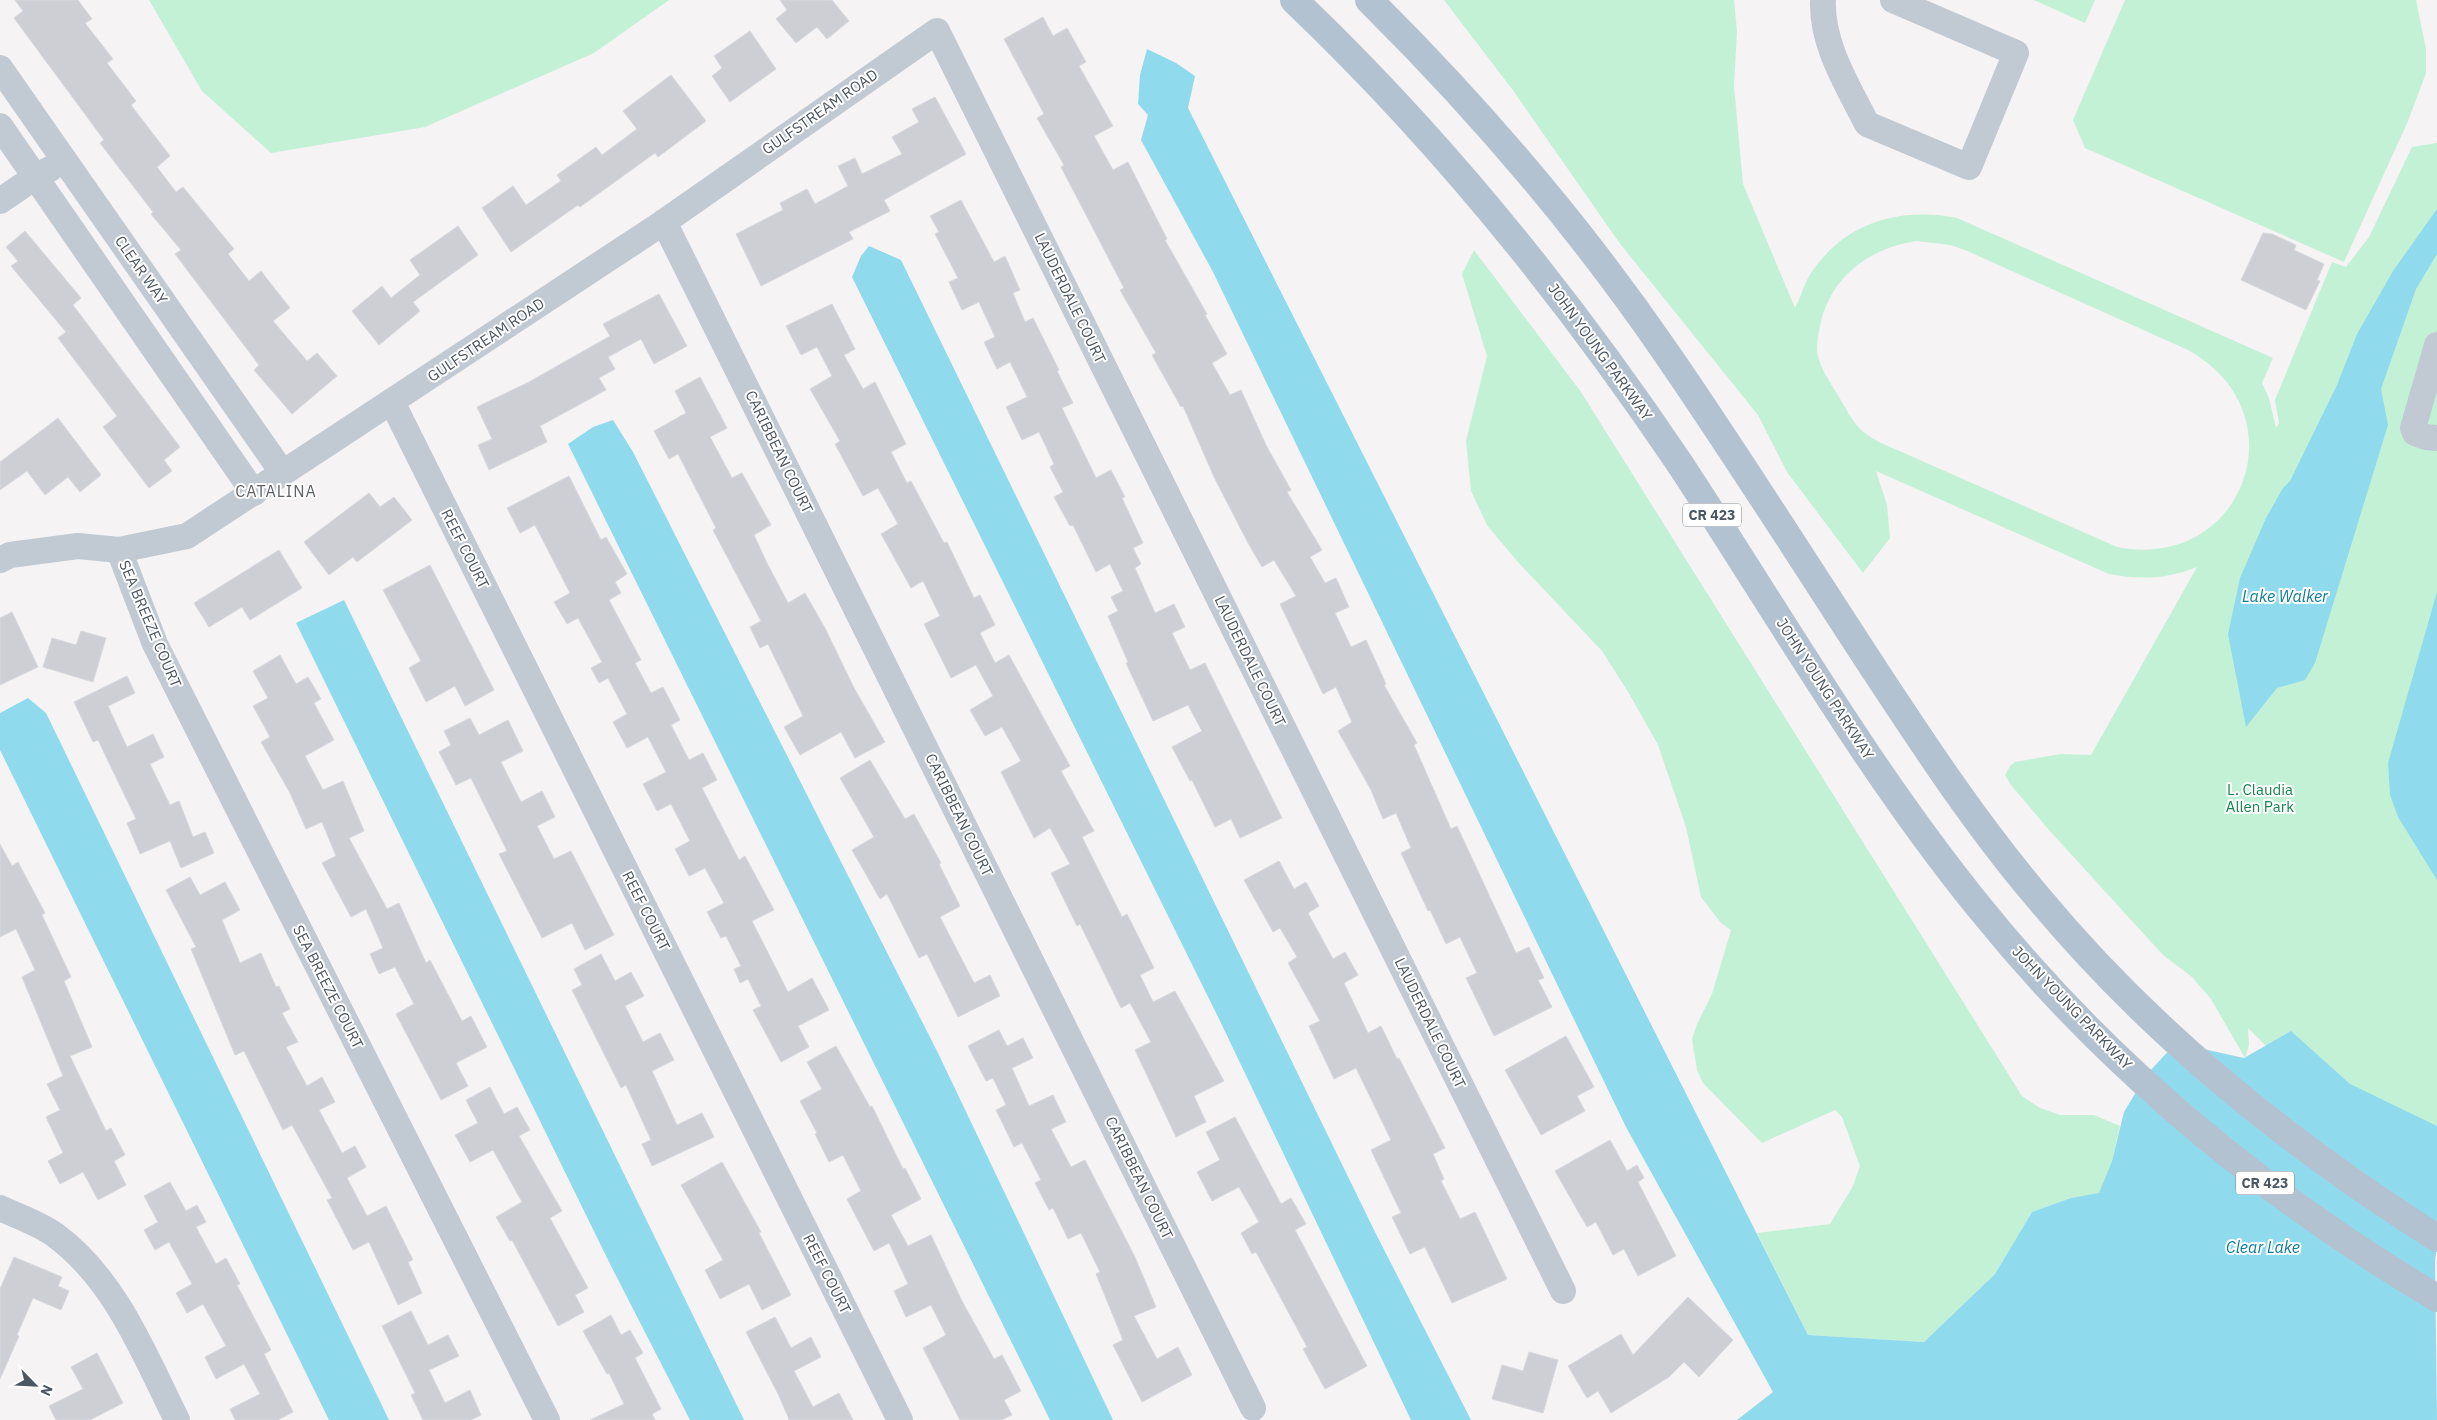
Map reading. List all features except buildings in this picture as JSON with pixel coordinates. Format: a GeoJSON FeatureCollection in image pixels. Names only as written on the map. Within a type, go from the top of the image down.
{"type":"FeatureCollection","features":[{"type":"Feature","properties":{"kind":"main road","name":"JOHN YOUNG PARKWAY"},"geometry":{"type":"LineString","coordinates":[[1294,0],[1346,49],[1422,129],[1517,239],[1577,316],[1680,465],[1893,794],[1981,911],[2032,969],[2108,1048],[2198,1130],[2270,1188],[2348,1242],[2437,1298]]}},
{"type":"Feature","properties":{"kind":"main road","name":"CR 423"},"geometry":{"type":"LineString","coordinates":[[1369,0],[1470,107],[1527,172],[1602,266],[1666,352],[1969,811],[2036,896],[2084,950],[2143,1011],[2284,1134],[2345,1178],[2437,1238]]}},
{"type":"Feature","properties":{"kind":"street"},"geometry":{"type":"LineString","coordinates":[[1823,0],[1822,13],[1836,62],[1867,124],[1969,167],[2016,53],[1893,0]]}},
{"type":"Feature","properties":{"kind":"street","name":"GULFSTREAM ROAD"},"geometry":{"type":"LineString","coordinates":[[0,560],[10,556],[78,546],[118,550],[187,536],[664,222],[937,31]]}},
{"type":"Feature","properties":{"kind":"street","name":"LAUDERDALE COURT"},"geometry":{"type":"LineString","coordinates":[[937,31],[1563,1291]]}},
{"type":"Feature","properties":{"kind":"street","name":"CLEAR WAY"},"geometry":{"type":"LineString","coordinates":[[0,68],[282,472]]}},
{"type":"Feature","properties":{"kind":"street"},"geometry":{"type":"LineString","coordinates":[[0,126],[254,493]]}},
{"type":"Feature","properties":{"kind":"street"},"geometry":{"type":"LineString","coordinates":[[0,201],[35,177],[66,162]]}},
{"type":"Feature","properties":{"kind":"street","name":"CARIBBEAN COURT"},"geometry":{"type":"LineString","coordinates":[[664,222],[1253,1408]]}},
{"type":"Feature","properties":{"kind":"street"},"geometry":{"type":"LineString","coordinates":[[2437,345],[2433,371],[2413,428],[2415,433],[2437,438]]}},
{"type":"Feature","properties":{"kind":"street","name":"REEF COURT"},"geometry":{"type":"LineString","coordinates":[[392,402],[900,1420]]}},
{"type":"Feature","properties":{"kind":"street","name":"SEA BREEZE COURT"},"geometry":{"type":"LineString","coordinates":[[118,550],[155,644],[547,1420]]}},
{"type":"Feature","properties":{"kind":"street"},"geometry":{"type":"LineString","coordinates":[[0,1208],[53,1234],[86,1262],[118,1302],[177,1420]]}},
{"type":"Feature","properties":{"kind":"green space"},"geometry":{"type":"Polygon","coordinates":[[[149,0],[669,0],[594,53],[425,127],[271,153],[202,91],[149,0]]]}},
{"type":"Feature","properties":{"kind":"green space","name":"L. Claudia Allen Park"},"geometry":{"type":"Polygon","coordinates":[[[1444,0],[1734,0],[1737,31],[1734,86],[1743,184],[1795,308],[1811,273],[1840,241],[1857,230],[1875,222],[1895,217],[1936,215],[1957,218],[2273,358],[2262,383],[2269,398],[2276,428],[2279,423],[2275,400],[2332,262],[2346,267],[2369,237],[2412,147],[2437,143],[2437,1127],[2277,1057],[2248,1028],[2249,1045],[2245,1058],[2211,999],[2192,977],[2163,955],[2049,830],[2011,785],[2005,775],[2010,766],[2015,762],[2061,754],[2091,755],[2197,567],[2175,574],[2143,578],[2109,574],[1876,471],[1887,505],[1890,538],[1863,573],[1787,472],[1758,415],[1621,245],[1512,89],[1444,0]],[[1917,241],[1883,250],[1868,258],[1842,279],[1825,309],[1818,337],[1818,356],[1827,377],[1859,428],[1879,442],[2117,547],[2161,548],[2198,536],[2225,512],[2243,482],[2249,447],[2243,411],[2223,378],[2188,350],[1950,245],[1917,241]]]}},
{"type":"Feature","properties":{"kind":"green space"},"geometry":{"type":"Polygon","coordinates":[[[2034,0],[2095,0],[2085,23],[2034,0]]]}},
{"type":"Feature","properties":{"kind":"green space"},"geometry":{"type":"Polygon","coordinates":[[[2125,0],[2416,0],[2426,49],[2426,73],[2408,121],[2344,262],[2085,148],[2073,120],[2125,0]]]}},
{"type":"Feature","properties":{"kind":"green space"},"geometry":{"type":"Polygon","coordinates":[[[1474,250],[1581,392],[2022,1096],[2040,1108],[2060,1115],[2094,1115],[2120,1126],[2112,1161],[2099,1194],[2071,1198],[2032,1212],[1995,1274],[1924,1342],[1808,1335],[1757,1233],[1830,1224],[1853,1186],[1860,1166],[1842,1117],[1835,1110],[1762,1143],[1703,1083],[1697,1070],[1692,1039],[1697,1024],[1712,994],[1731,930],[1721,923],[1701,897],[1686,827],[1658,745],[1630,695],[1602,651],[1517,561],[1487,525],[1471,491],[1466,441],[1487,356],[1462,274],[1474,250]]]}},
{"type":"Feature","properties":{"kind":"water","name":"Clear Lake"},"geometry":{"type":"Polygon","coordinates":[[[1147,49],[1176,63],[1195,76],[1188,108],[1808,1335],[1924,1342],[1995,1274],[2032,1212],[2071,1198],[2099,1193],[2112,1161],[2124,1112],[2147,1074],[2176,1043],[2244,1058],[2291,1031],[2350,1084],[2437,1126],[2437,1245],[2435,1261],[2437,1420],[1737,1420],[1773,1392],[1626,1127],[1213,272],[1141,140],[1148,115],[1138,104],[1140,75],[1147,49]]]}},
{"type":"Feature","properties":{"kind":"water","name":"Lake Walker"},"geometry":{"type":"Polygon","coordinates":[[[2437,209],[2437,254],[2416,289],[2381,389],[2388,425],[2315,663],[2305,680],[2277,688],[2246,727],[2228,634],[2240,578],[2266,518],[2283,488],[2290,481],[2337,385],[2357,334],[2393,271],[2437,209]]]}},
{"type":"Feature","properties":{"kind":"water"},"geometry":{"type":"Polygon","coordinates":[[[869,246],[901,260],[1375,1232],[1471,1420],[1411,1420],[1220,1021],[852,277],[861,256],[869,246]]]}},
{"type":"Feature","properties":{"kind":"water"},"geometry":{"type":"Polygon","coordinates":[[[613,420],[633,452],[938,1053],[1113,1420],[1050,1420],[568,444],[593,427],[613,420]]]}},
{"type":"Feature","properties":{"kind":"water"},"geometry":{"type":"Polygon","coordinates":[[[2437,592],[2437,880],[2398,817],[2390,795],[2388,763],[2437,592]]]}},
{"type":"Feature","properties":{"kind":"water"},"geometry":{"type":"Polygon","coordinates":[[[344,600],[744,1420],[690,1420],[610,1264],[296,623],[344,600]]]}},
{"type":"Feature","properties":{"kind":"water"},"geometry":{"type":"Polygon","coordinates":[[[28,698],[46,713],[389,1420],[329,1420],[0,750],[0,713],[28,698]]]}},
{"type":"Feature","properties":{"kind":"district","name":"CATALINA"},"geometry":{"type":"Point","coordinates":[276,491]}}]}
